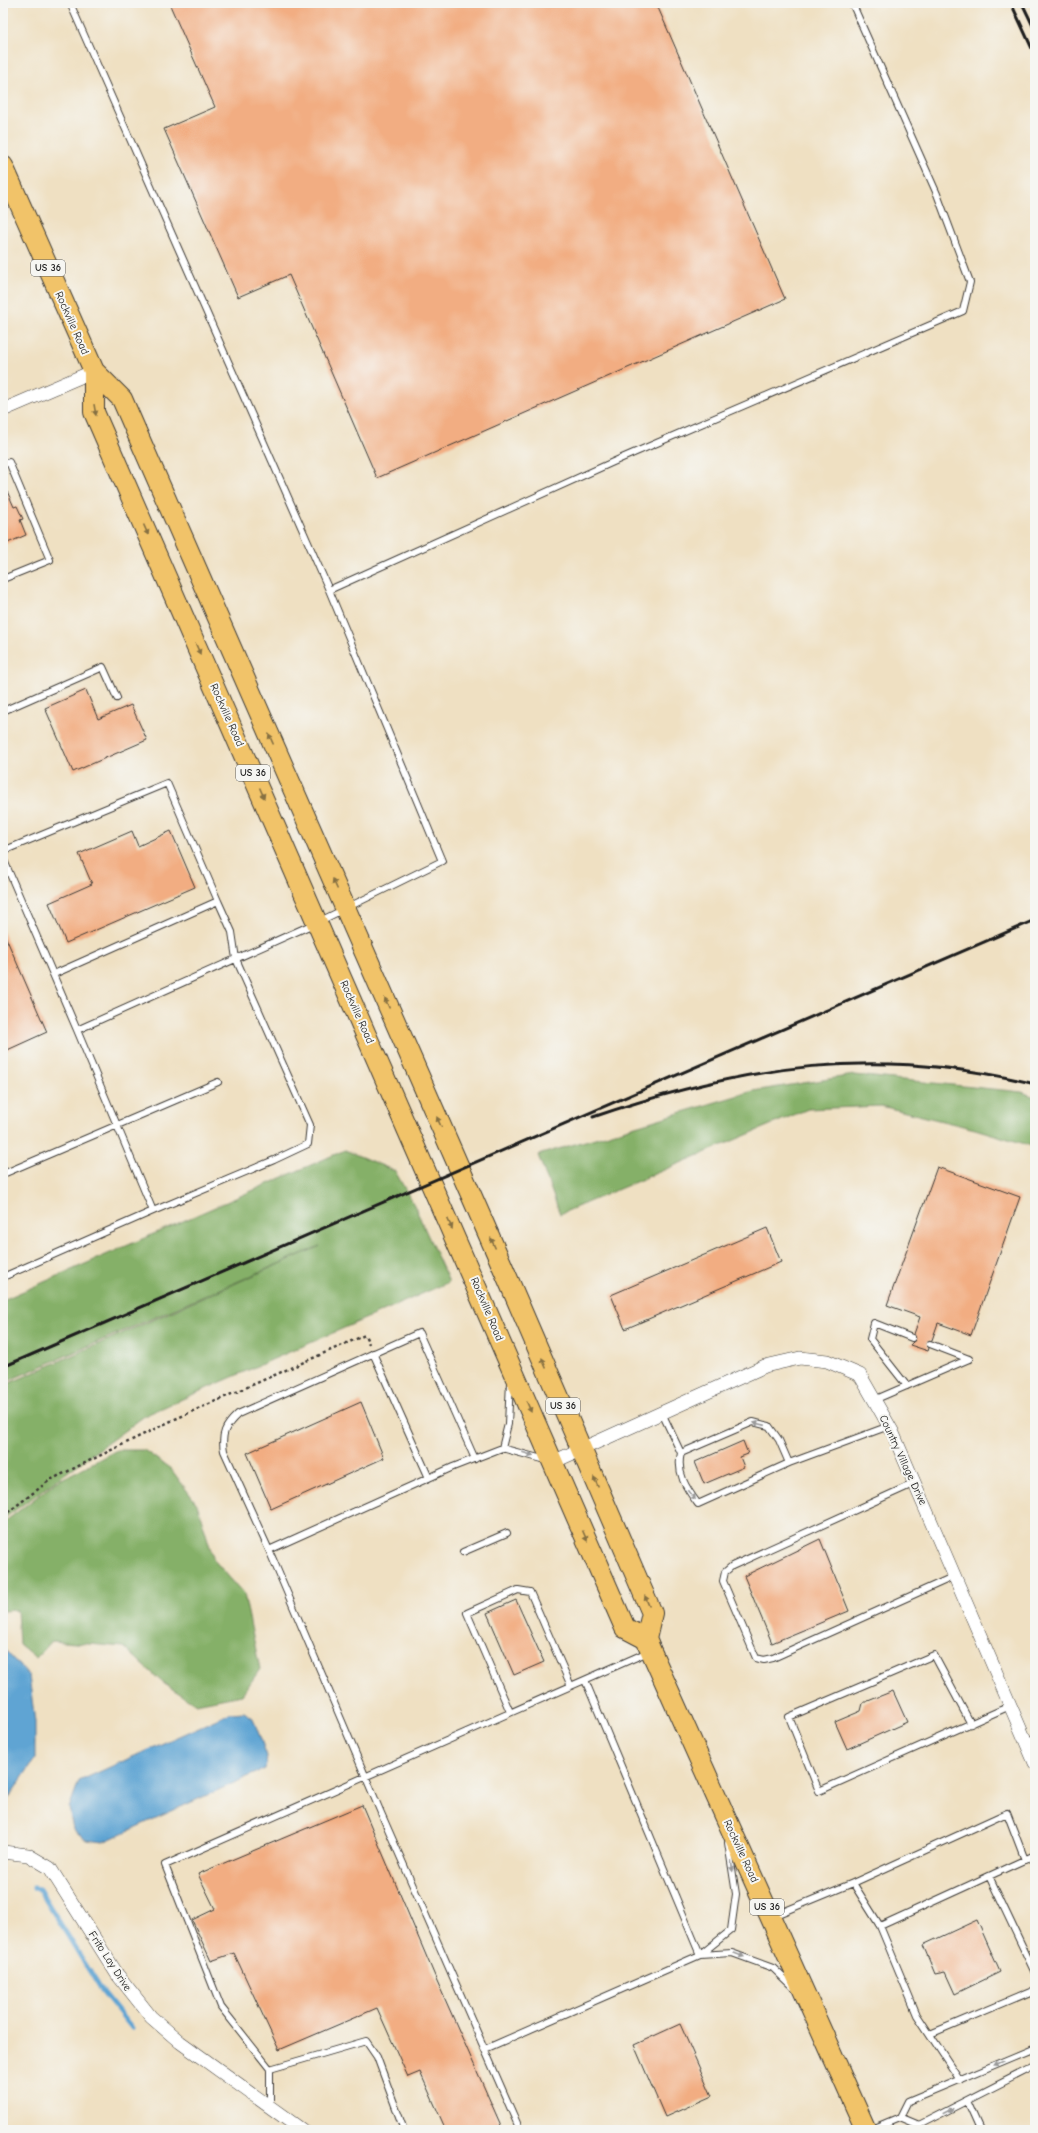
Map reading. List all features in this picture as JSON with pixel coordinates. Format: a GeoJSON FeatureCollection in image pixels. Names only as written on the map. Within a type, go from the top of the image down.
{"type":"FeatureCollection","features":[{"type":"Feature","properties":{"kind":"main road","name":"Rockville Road"},"geometry":{"type":"LineString","coordinates":[[3,166],[94,371],[122,399],[346,908],[652,1613],[649,1645],[866,2130]]}},
{"type":"Feature","properties":{"kind":"main road","name":"Rockville Road"},"geometry":{"type":"LineString","coordinates":[[94,371],[94,412],[625,1628],[649,1645]]}},
{"type":"Feature","properties":{"kind":"street"},"geometry":{"type":"LineString","coordinates":[[3,410],[94,371]]}},
{"type":"Feature","properties":{"kind":"street","name":"Country Village Drive"},"geometry":{"type":"LineString","coordinates":[[553,1462],[765,1366],[800,1358],[827,1361],[860,1375],[889,1426],[915,1483],[1010,1706],[1030,1740],[1035,1763]]}},
{"type":"Feature","properties":{"kind":"street","name":"Frito Lay Drive"},"geometry":{"type":"LineString","coordinates":[[3,1852],[28,1855],[50,1868],[117,1974],[152,2017],[180,2042],[302,2130]]}},
{"type":"Feature","properties":{"kind":"lane"},"geometry":{"type":"LineString","coordinates":[[70,3],[329,590],[442,861],[318,922],[77,1030]]}},
{"type":"Feature","properties":{"kind":"lane"},"geometry":{"type":"LineString","coordinates":[[329,590],[630,455],[963,311],[970,282],[936,194],[852,3]]}},
{"type":"Feature","properties":{"kind":"lane"},"geometry":{"type":"LineString","coordinates":[[3,464],[9,462],[50,560],[3,580]]}},
{"type":"Feature","properties":{"kind":"lane"},"geometry":{"type":"LineString","coordinates":[[3,711],[104,667],[117,698]]}},
{"type":"Feature","properties":{"kind":"lane"},"geometry":{"type":"LineString","coordinates":[[3,851],[167,783],[232,932],[236,959],[310,1125],[308,1144],[3,1277]]}},
{"type":"Feature","properties":{"kind":"lane"},"geometry":{"type":"LineString","coordinates":[[3,858],[54,974],[153,1211]]}},
{"type":"Feature","properties":{"kind":"lane"},"geometry":{"type":"LineString","coordinates":[[54,974],[218,901]]}},
{"type":"Feature","properties":{"kind":"lane"},"geometry":{"type":"LineString","coordinates":[[3,1174],[218,1082]]}},
{"type":"Feature","properties":{"kind":"lane"},"geometry":{"type":"LineString","coordinates":[[907,1386],[870,1339],[874,1323],[912,1338]]}},
{"type":"Feature","properties":{"kind":"lane"},"geometry":{"type":"LineString","coordinates":[[475,1459],[419,1333],[238,1414],[224,1430],[222,1439],[224,1451],[269,1550],[365,1775],[520,2130]]}},
{"type":"Feature","properties":{"kind":"lane"},"geometry":{"type":"LineString","coordinates":[[874,1400],[969,1359],[930,1344]]}},
{"type":"Feature","properties":{"kind":"lane"},"geometry":{"type":"LineString","coordinates":[[373,1353],[429,1478]]}},
{"type":"Feature","properties":{"kind":"lane"},"geometry":{"type":"LineString","coordinates":[[502,1448],[508,1424],[510,1362]]}},
{"type":"Feature","properties":{"kind":"lane"},"geometry":{"type":"LineString","coordinates":[[662,1413],[681,1453],[678,1464],[686,1488],[698,1504],[789,1463],[889,1426]]}},
{"type":"Feature","properties":{"kind":"lane"},"geometry":{"type":"LineString","coordinates":[[681,1453],[753,1422],[769,1426],[779,1440],[789,1463]]}},
{"type":"Feature","properties":{"kind":"lane"},"geometry":{"type":"LineString","coordinates":[[269,1550],[429,1478],[502,1448],[553,1462]]}},
{"type":"Feature","properties":{"kind":"lane"},"geometry":{"type":"LineString","coordinates":[[915,1483],[732,1566],[725,1572],[723,1581],[756,1658],[764,1660],[773,1658],[955,1576]]}},
{"type":"Feature","properties":{"kind":"lane"},"geometry":{"type":"LineString","coordinates":[[463,1552],[507,1533]]}},
{"type":"Feature","properties":{"kind":"lane"},"geometry":{"type":"LineString","coordinates":[[510,1712],[467,1613],[518,1590],[530,1592],[571,1686]]}},
{"type":"Feature","properties":{"kind":"lane"},"geometry":{"type":"LineString","coordinates":[[270,2106],[270,2069],[222,2007],[165,1865],[365,1775],[585,1680],[649,1645]]}},
{"type":"Feature","properties":{"kind":"lane"},"geometry":{"type":"LineString","coordinates":[[971,1724],[934,1654],[789,1717],[819,1791],[971,1724],[1010,1706]]}},
{"type":"Feature","properties":{"kind":"lane"},"geometry":{"type":"LineString","coordinates":[[585,1680],[700,1954]]}},
{"type":"Feature","properties":{"kind":"lane"},"geometry":{"type":"LineString","coordinates":[[485,2049],[700,1954],[731,1930],[736,1894],[724,1813]]}},
{"type":"Feature","properties":{"kind":"lane"},"geometry":{"type":"LineString","coordinates":[[771,1916],[853,1883],[1007,1813],[1025,1860]]}},
{"type":"Feature","properties":{"kind":"lane"},"geometry":{"type":"LineString","coordinates":[[880,1926],[1035,1855]]}},
{"type":"Feature","properties":{"kind":"lane"},"geometry":{"type":"LineString","coordinates":[[989,1876],[1035,1973]]}},
{"type":"Feature","properties":{"kind":"lane"},"geometry":{"type":"LineString","coordinates":[[853,1883],[880,1926],[917,2015],[960,2080]]}},
{"type":"Feature","properties":{"kind":"lane"},"geometry":{"type":"LineString","coordinates":[[700,1954],[732,1953],[773,1968],[808,2000]]}},
{"type":"Feature","properties":{"kind":"lane"},"geometry":{"type":"LineString","coordinates":[[930,2034],[1035,1990]]}},
{"type":"Feature","properties":{"kind":"lane"},"geometry":{"type":"LineString","coordinates":[[270,2069],[366,2041],[377,2057],[404,2130]]}},
{"type":"Feature","properties":{"kind":"lane"},"geometry":{"type":"LineString","coordinates":[[869,2130],[900,2116],[908,2101],[1035,2048]]}},
{"type":"Feature","properties":{"kind":"lane"},"geometry":{"type":"LineString","coordinates":[[900,2116],[919,2125],[1035,2066]]}},
{"type":"Feature","properties":{"kind":"lane"},"geometry":{"type":"LineString","coordinates":[[967,2101],[980,2130]]}},
{"type":"Feature","properties":{"kind":"path"},"geometry":{"type":"LineString","coordinates":[[3,1516],[50,1480],[173,1420],[365,1336],[373,1353]]}},
{"type":"Feature","properties":{"kind":"green space"},"geometry":{"type":"Polygon","coordinates":[[[854,1075],[1022,1092],[1035,1097],[1035,1147],[975,1129],[881,1106],[808,1109],[560,1214],[538,1155],[753,1091],[854,1075]]]}},
{"type":"Feature","properties":{"kind":"green space"},"geometry":{"type":"Polygon","coordinates":[[[345,1150],[395,1171],[414,1205],[449,1282],[146,1415],[3,1519],[3,1386],[320,1246],[3,1383],[3,1300],[345,1150]]]}},
{"type":"Feature","properties":{"kind":"green space"},"geometry":{"type":"Polygon","coordinates":[[[117,1450],[144,1450],[171,1469],[197,1504],[214,1560],[244,1594],[260,1669],[242,1695],[196,1704],[163,1683],[124,1647],[52,1641],[36,1658],[19,1644],[17,1610],[3,1611],[3,1523],[56,1482],[117,1450]]]}},
{"type":"Feature","properties":{"kind":"water"},"geometry":{"type":"Polygon","coordinates":[[[3,1648],[29,1676],[35,1722],[35,1759],[8,1799],[3,1797],[3,1648]]]}},
{"type":"Feature","properties":{"kind":"water"},"geometry":{"type":"Polygon","coordinates":[[[244,1712],[253,1718],[267,1756],[265,1769],[103,1842],[86,1840],[73,1829],[69,1808],[79,1781],[230,1713],[244,1712]]]}},
{"type":"Feature","properties":{"kind":"building"},"geometry":{"type":"Polygon","coordinates":[[[169,3],[656,3],[785,299],[377,478],[289,275],[238,297],[164,129],[215,107],[169,3]]]}},
{"type":"Feature","properties":{"kind":"building"},"geometry":{"type":"Polygon","coordinates":[[[3,482],[14,507],[17,506],[23,519],[20,520],[26,535],[3,545],[3,482]]]}},
{"type":"Feature","properties":{"kind":"building"},"geometry":{"type":"Polygon","coordinates":[[[86,690],[98,719],[131,705],[147,740],[73,772],[45,708],[86,690]]]}},
{"type":"Feature","properties":{"kind":"building"},"geometry":{"type":"Polygon","coordinates":[[[132,831],[138,846],[171,831],[195,887],[66,943],[49,903],[92,884],[79,854],[132,831]]]}},
{"type":"Feature","properties":{"kind":"building"},"geometry":{"type":"Polygon","coordinates":[[[3,931],[47,1032],[3,1052],[3,931]]]}},
{"type":"Feature","properties":{"kind":"building"},"geometry":{"type":"Polygon","coordinates":[[[937,1167],[1020,1197],[971,1335],[938,1323],[932,1340],[926,1343],[929,1348],[928,1351],[910,1345],[916,1339],[914,1334],[920,1317],[887,1305],[937,1167]]]}},
{"type":"Feature","properties":{"kind":"building"},"geometry":{"type":"Polygon","coordinates":[[[767,1228],[781,1262],[625,1329],[611,1295],[767,1228]]]}},
{"type":"Feature","properties":{"kind":"building"},"geometry":{"type":"Polygon","coordinates":[[[361,1402],[384,1458],[271,1509],[247,1453],[361,1402]]]}},
{"type":"Feature","properties":{"kind":"building"},"geometry":{"type":"Polygon","coordinates":[[[743,1441],[748,1454],[740,1457],[744,1467],[704,1484],[695,1462],[743,1441]]]}},
{"type":"Feature","properties":{"kind":"building"},"geometry":{"type":"Polygon","coordinates":[[[820,1539],[849,1611],[772,1643],[744,1576],[820,1539]]]}},
{"type":"Feature","properties":{"kind":"building"},"geometry":{"type":"Polygon","coordinates":[[[516,1600],[544,1662],[514,1675],[487,1613],[516,1600]]]}},
{"type":"Feature","properties":{"kind":"building"},"geometry":{"type":"Polygon","coordinates":[[[893,1691],[907,1722],[847,1749],[835,1722],[861,1711],[863,1703],[893,1691]]]}},
{"type":"Feature","properties":{"kind":"building"},"geometry":{"type":"Polygon","coordinates":[[[362,1805],[437,1981],[503,2130],[446,2130],[420,2072],[408,2077],[377,2008],[279,2050],[234,1953],[211,1961],[192,1920],[215,1909],[198,1874],[362,1805]]]}},
{"type":"Feature","properties":{"kind":"building"},"geometry":{"type":"Polygon","coordinates":[[[977,1920],[1000,1972],[955,1994],[945,1972],[935,1974],[923,1945],[977,1920]]]}},
{"type":"Feature","properties":{"kind":"building"},"geometry":{"type":"Polygon","coordinates":[[[680,2024],[712,2096],[665,2117],[634,2045],[680,2024]]]}},
{"type":"Feature","properties":{"kind":"waterway"},"geometry":{"type":"LineString","coordinates":[[33,1888],[39,1889],[100,1988],[132,2028]]}},
{"type":"Feature","properties":{"kind":"railway"},"geometry":{"type":"LineString","coordinates":[[1011,3],[1035,55]]}},
{"type":"Feature","properties":{"kind":"railway"},"geometry":{"type":"LineString","coordinates":[[1022,3],[1035,30]]}},
{"type":"Feature","properties":{"kind":"railway"},"geometry":{"type":"LineString","coordinates":[[3,1367],[1035,920]]}},
{"type":"Feature","properties":{"kind":"railway"},"geometry":{"type":"LineString","coordinates":[[593,1117],[649,1099],[704,1084],[758,1073],[812,1066],[866,1064],[921,1065],[977,1072],[1035,1084]]}}]}
